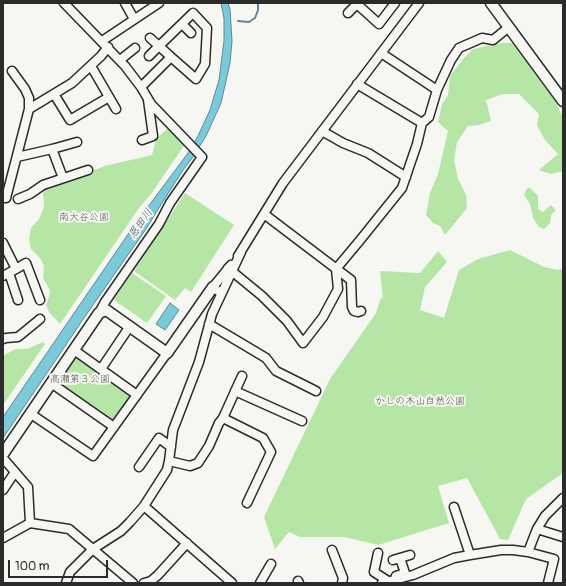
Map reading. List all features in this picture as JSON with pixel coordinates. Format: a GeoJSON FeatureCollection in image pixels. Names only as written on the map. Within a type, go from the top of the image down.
{"type":"FeatureCollection","features":[{"type":"Feature","properties":{"kind":"street"},"geometry":{"type":"LineString","coordinates":[[3,454],[99,313],[158,224],[170,203],[202,157],[148,99],[141,87],[120,60],[64,3]]}},
{"type":"Feature","properties":{"kind":"street"},"geometry":{"type":"LineString","coordinates":[[126,3],[134,19]]}},
{"type":"Feature","properties":{"kind":"street"},"geometry":{"type":"LineString","coordinates":[[28,109],[72,83],[101,56],[105,44],[134,19],[159,3]]}},
{"type":"Feature","properties":{"kind":"street"},"geometry":{"type":"LineString","coordinates":[[348,13],[357,4],[379,24],[396,3]]}},
{"type":"Feature","properties":{"kind":"street"},"geometry":{"type":"LineString","coordinates":[[31,414],[93,456],[167,352],[217,290],[283,183],[419,3]]}},
{"type":"Feature","properties":{"kind":"street"},"geometry":{"type":"LineString","coordinates":[[491,3],[563,101]]}},
{"type":"Feature","properties":{"kind":"street"},"geometry":{"type":"LineString","coordinates":[[149,56],[159,46],[182,24],[193,13],[203,18],[207,28],[205,64],[196,79],[171,57],[159,46],[150,38]]}},
{"type":"Feature","properties":{"kind":"street"},"geometry":{"type":"LineString","coordinates":[[182,24],[191,33]]}},
{"type":"Feature","properties":{"kind":"street"},"geometry":{"type":"LineString","coordinates":[[230,269],[262,296],[287,321],[303,343],[323,317],[338,289],[336,269],[402,188],[422,124],[429,117],[437,90],[450,60],[459,48],[482,38],[493,40],[508,27]]}},
{"type":"Feature","properties":{"kind":"street"},"geometry":{"type":"LineString","coordinates":[[120,60],[135,48]]}},
{"type":"Feature","properties":{"kind":"street"},"geometry":{"type":"LineString","coordinates":[[381,54],[437,90]]}},
{"type":"Feature","properties":{"kind":"street"},"geometry":{"type":"LineString","coordinates":[[141,87],[171,57]]}},
{"type":"Feature","properties":{"kind":"street"},"geometry":{"type":"LineString","coordinates":[[92,66],[116,109]]}},
{"type":"Feature","properties":{"kind":"street"},"geometry":{"type":"LineString","coordinates":[[3,198],[6,198],[17,157],[28,109],[29,98],[25,89],[12,71]]}},
{"type":"Feature","properties":{"kind":"street"},"geometry":{"type":"LineString","coordinates":[[358,84],[422,124]]}},
{"type":"Feature","properties":{"kind":"street"},"geometry":{"type":"LineString","coordinates":[[54,94],[70,120],[109,97]]}},
{"type":"Feature","properties":{"kind":"street"},"geometry":{"type":"LineString","coordinates":[[142,140],[153,136],[148,99]]}},
{"type":"Feature","properties":{"kind":"street"},"geometry":{"type":"LineString","coordinates":[[322,131],[343,143],[368,153],[406,177]]}},
{"type":"Feature","properties":{"kind":"street"},"geometry":{"type":"LineString","coordinates":[[17,157],[77,142]]}},
{"type":"Feature","properties":{"kind":"street"},"geometry":{"type":"LineString","coordinates":[[52,149],[63,178]]}},
{"type":"Feature","properties":{"kind":"street"},"geometry":{"type":"LineString","coordinates":[[18,199],[30,194],[44,185],[88,170]]}},
{"type":"Feature","properties":{"kind":"street"},"geometry":{"type":"LineString","coordinates":[[264,214],[351,280],[352,307],[354,311],[362,311]]}},
{"type":"Feature","properties":{"kind":"street"},"geometry":{"type":"LineString","coordinates":[[3,243],[9,273],[18,300]]}},
{"type":"Feature","properties":{"kind":"street"},"geometry":{"type":"LineString","coordinates":[[9,273],[26,263],[40,300]]}},
{"type":"Feature","properties":{"kind":"street"},"geometry":{"type":"LineString","coordinates":[[66,583],[70,572],[93,549],[121,531],[144,506],[167,470],[170,461],[173,430],[199,362],[217,290]]}},
{"type":"Feature","properties":{"kind":"street"},"geometry":{"type":"LineString","coordinates":[[99,313],[106,310],[167,352]]}},
{"type":"Feature","properties":{"kind":"street"},"geometry":{"type":"LineString","coordinates":[[3,339],[18,337],[40,319]]}},
{"type":"Feature","properties":{"kind":"street"},"geometry":{"type":"LineString","coordinates":[[209,324],[266,358],[276,371],[316,391]]}},
{"type":"Feature","properties":{"kind":"street"},"geometry":{"type":"LineString","coordinates":[[101,369],[130,326]]}},
{"type":"Feature","properties":{"kind":"street"},"geometry":{"type":"LineString","coordinates":[[74,350],[137,395]]}},
{"type":"Feature","properties":{"kind":"street"},"geometry":{"type":"LineString","coordinates":[[170,461],[190,466],[198,464],[209,446],[242,376]]}},
{"type":"Feature","properties":{"kind":"street"},"geometry":{"type":"LineString","coordinates":[[51,383],[114,427]]}},
{"type":"Feature","properties":{"kind":"street"},"geometry":{"type":"LineString","coordinates":[[235,391],[302,421]]}},
{"type":"Feature","properties":{"kind":"street"},"geometry":{"type":"LineString","coordinates":[[223,418],[263,438],[271,452],[247,503]]}},
{"type":"Feature","properties":{"kind":"street"},"geometry":{"type":"LineString","coordinates":[[143,464],[159,438],[171,447]]}},
{"type":"Feature","properties":{"kind":"street"},"geometry":{"type":"LineString","coordinates":[[3,458],[28,487],[30,523]]}},
{"type":"Feature","properties":{"kind":"street"},"geometry":{"type":"LineString","coordinates":[[3,490],[15,472]]}},
{"type":"Feature","properties":{"kind":"street"},"geometry":{"type":"LineString","coordinates":[[245,487],[253,491]]}},
{"type":"Feature","properties":{"kind":"street"},"geometry":{"type":"LineString","coordinates":[[528,552],[536,529],[545,516],[563,498]]}},
{"type":"Feature","properties":{"kind":"street"},"geometry":{"type":"LineString","coordinates":[[144,506],[232,583]]}},
{"type":"Feature","properties":{"kind":"street"},"geometry":{"type":"LineString","coordinates":[[454,507],[470,554]]}},
{"type":"Feature","properties":{"kind":"street"},"geometry":{"type":"LineString","coordinates":[[3,538],[30,523],[69,529],[133,583]]}},
{"type":"Feature","properties":{"kind":"street"},"geometry":{"type":"LineString","coordinates":[[536,529],[563,537]]}},
{"type":"Feature","properties":{"kind":"street"},"geometry":{"type":"LineString","coordinates":[[144,583],[151,581],[158,575],[187,543]]}},
{"type":"Feature","properties":{"kind":"street"},"geometry":{"type":"LineString","coordinates":[[332,550],[343,578],[342,583]]}},
{"type":"Feature","properties":{"kind":"street"},"geometry":{"type":"LineString","coordinates":[[378,553],[373,569],[374,572],[387,581],[413,575],[454,558],[470,554],[501,550],[528,552],[554,559],[548,583]]}},
{"type":"Feature","properties":{"kind":"street"},"geometry":{"type":"LineString","coordinates":[[387,581],[392,577],[405,573],[396,559],[410,555]]}},
{"type":"Feature","properties":{"kind":"street"},"geometry":{"type":"LineString","coordinates":[[260,583],[271,564]]}},
{"type":"Feature","properties":{"kind":"green space"},"geometry":{"type":"Polygon","coordinates":[[[501,43],[513,43],[555,100],[563,118],[563,171],[551,174],[539,170],[558,154],[545,140],[537,125],[539,114],[519,94],[503,94],[486,100],[491,121],[479,125],[468,126],[457,142],[454,160],[458,179],[466,195],[467,208],[445,235],[440,226],[433,223],[426,215],[430,193],[438,174],[448,131],[438,122],[442,104],[448,95],[450,76],[473,49],[501,43]]]}},
{"type":"Feature","properties":{"kind":"green space","name":"南大谷公園"},"geometry":{"type":"Polygon","coordinates":[[[169,127],[185,144],[151,194],[139,208],[60,324],[49,312],[46,305],[50,290],[43,278],[44,266],[40,258],[31,249],[29,239],[31,228],[39,219],[44,207],[43,189],[105,166],[152,155],[156,139],[169,127]]]}},
{"type":"Feature","properties":{"kind":"green space"},"geometry":{"type":"Polygon","coordinates":[[[527,188],[530,188],[538,196],[538,209],[543,212],[551,205],[556,210],[551,215],[550,223],[544,229],[539,227],[533,218],[530,204],[524,195],[527,188]]]}},
{"type":"Feature","properties":{"kind":"green space"},"geometry":{"type":"Polygon","coordinates":[[[185,193],[234,225],[191,292],[185,288],[175,300],[134,271],[185,193]]]}},
{"type":"Feature","properties":{"kind":"green space","name":"かしの木山自然公園"},"geometry":{"type":"Polygon","coordinates":[[[510,250],[544,267],[558,270],[563,268],[563,473],[526,499],[508,540],[500,539],[467,478],[438,486],[449,523],[378,545],[344,537],[300,537],[289,532],[275,549],[264,517],[330,379],[376,313],[381,298],[383,299],[380,271],[420,273],[438,251],[447,262],[425,287],[420,310],[444,318],[459,270],[478,259],[510,250]]]}},
{"type":"Feature","properties":{"kind":"green space"},"geometry":{"type":"Polygon","coordinates":[[[132,273],[166,296],[147,323],[114,300],[132,273]]]}},
{"type":"Feature","properties":{"kind":"green space"},"geometry":{"type":"Polygon","coordinates":[[[43,342],[45,344],[3,405],[3,356],[15,349],[27,349],[43,342]]]}},
{"type":"Feature","properties":{"kind":"green space","name":"高瀬第３公園"},"geometry":{"type":"Polygon","coordinates":[[[77,356],[131,394],[132,397],[115,420],[112,421],[58,384],[58,381],[74,357],[77,356]]]}},
{"type":"Feature","properties":{"kind":"water","name":"恩田川"},"geometry":{"type":"Polygon","coordinates":[[[221,3],[228,3],[230,9],[232,41],[230,63],[221,103],[206,136],[146,229],[3,438],[3,417],[133,227],[188,153],[197,138],[210,110],[219,80],[224,41],[224,18],[221,3]]]}},
{"type":"Feature","properties":{"kind":"water"},"geometry":{"type":"Polygon","coordinates":[[[170,303],[179,310],[165,330],[156,324],[170,303]]]}},
{"type":"Feature","properties":{"kind":"waterway"},"geometry":{"type":"LineString","coordinates":[[238,21],[249,22],[255,18],[258,10],[258,3]]}}]}
